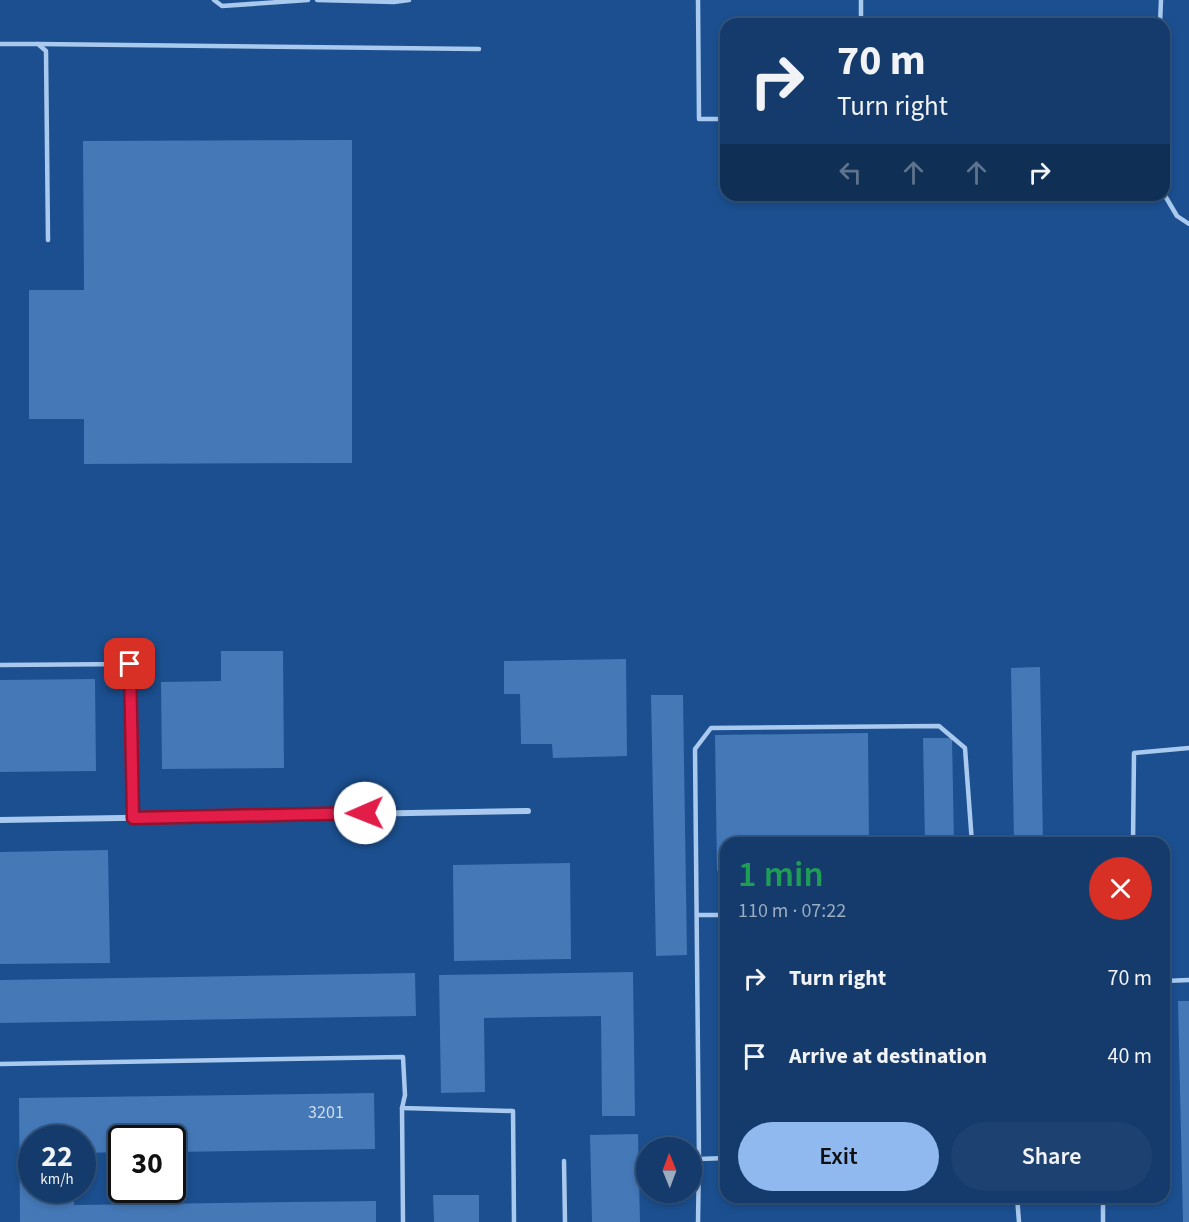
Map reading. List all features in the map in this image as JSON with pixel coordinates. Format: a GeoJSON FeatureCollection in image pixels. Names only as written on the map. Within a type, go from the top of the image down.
{"type":"FeatureCollection","features":[{"type":"Feature","properties":{"kind":"street"},"geometry":{"type":"LineString","coordinates":[[0,820],[528,811]]}},
{"type":"Feature","properties":{"kind":"lane"},"geometry":{"type":"LineString","coordinates":[[214,0],[222,6],[308,0]]}},
{"type":"Feature","properties":{"kind":"lane"},"geometry":{"type":"LineString","coordinates":[[317,0],[394,2],[409,0]]}},
{"type":"Feature","properties":{"kind":"lane"},"geometry":{"type":"LineString","coordinates":[[698,0],[699,119],[720,119]]}},
{"type":"Feature","properties":{"kind":"lane"},"geometry":{"type":"LineString","coordinates":[[861,0],[861,18]]}},
{"type":"Feature","properties":{"kind":"lane"},"geometry":{"type":"LineString","coordinates":[[1160,18],[1161,0]]}},
{"type":"Feature","properties":{"kind":"lane"},"geometry":{"type":"LineString","coordinates":[[0,44],[479,49]]}},
{"type":"Feature","properties":{"kind":"lane"},"geometry":{"type":"LineString","coordinates":[[38,44],[46,51],[48,240]]}},
{"type":"Feature","properties":{"kind":"lane"},"geometry":{"type":"LineString","coordinates":[[1168,201],[1176,216],[1189,224]]}},
{"type":"Feature","properties":{"kind":"lane"},"geometry":{"type":"LineString","coordinates":[[0,665],[130,664],[133,818]]}},
{"type":"Feature","properties":{"kind":"lane"},"geometry":{"type":"LineString","coordinates":[[699,1137],[695,749],[711,728],[939,726],[966,748],[972,837]]}},
{"type":"Feature","properties":{"kind":"lane"},"geometry":{"type":"LineString","coordinates":[[1133,837],[1134,753],[1189,748]]}},
{"type":"Feature","properties":{"kind":"lane"},"geometry":{"type":"LineString","coordinates":[[697,915],[720,915]]}},
{"type":"Feature","properties":{"kind":"lane"},"geometry":{"type":"LineString","coordinates":[[1170,981],[1189,980]]}},
{"type":"Feature","properties":{"kind":"lane"},"geometry":{"type":"LineString","coordinates":[[0,1064],[403,1057],[405,1095],[402,1108],[403,1222]]}},
{"type":"Feature","properties":{"kind":"lane"},"geometry":{"type":"LineString","coordinates":[[402,1108],[513,1111],[514,1222]]}},
{"type":"Feature","properties":{"kind":"lane"},"geometry":{"type":"LineString","coordinates":[[702,1159],[720,1158]]}},
{"type":"Feature","properties":{"kind":"lane"},"geometry":{"type":"LineString","coordinates":[[564,1161],[565,1222]]}},
{"type":"Feature","properties":{"kind":"lane"},"geometry":{"type":"LineString","coordinates":[[698,1203],[698,1222]]}},
{"type":"Feature","properties":{"kind":"lane"},"geometry":{"type":"LineString","coordinates":[[1017,1203],[1019,1222]]}},
{"type":"Feature","properties":{"kind":"lane"},"geometry":{"type":"LineString","coordinates":[[1103,1203],[1103,1222]]}},
{"type":"Feature","properties":{"kind":"building"},"geometry":{"type":"Polygon","coordinates":[[[352,140],[352,463],[84,464],[84,419],[29,419],[29,290],[84,290],[83,141],[352,140]]]}},
{"type":"Feature","properties":{"kind":"building"},"geometry":{"type":"Polygon","coordinates":[[[221,651],[283,651],[284,768],[162,769],[161,682],[221,681],[221,651]]]}},
{"type":"Feature","properties":{"kind":"building"},"geometry":{"type":"Polygon","coordinates":[[[626,659],[627,756],[553,758],[552,744],[521,744],[520,694],[504,694],[504,661],[626,659]]]}},
{"type":"Feature","properties":{"kind":"building"},"geometry":{"type":"Polygon","coordinates":[[[1040,667],[1043,837],[1014,837],[1011,668],[1040,667]]]}},
{"type":"Feature","properties":{"kind":"building"},"geometry":{"type":"Polygon","coordinates":[[[95,679],[96,771],[0,772],[0,680],[95,679]]]}},
{"type":"Feature","properties":{"kind":"building"},"geometry":{"type":"Polygon","coordinates":[[[651,695],[683,695],[687,955],[656,956],[651,695]]]}},
{"type":"Feature","properties":{"kind":"building"},"geometry":{"type":"Polygon","coordinates":[[[868,733],[869,837],[720,837],[720,871],[717,871],[715,735],[868,733]]]}},
{"type":"Feature","properties":{"kind":"building"},"geometry":{"type":"Polygon","coordinates":[[[923,738],[952,738],[954,837],[925,837],[923,738]]]}},
{"type":"Feature","properties":{"kind":"building"},"geometry":{"type":"Polygon","coordinates":[[[108,850],[110,963],[0,964],[0,852],[108,850]]]}},
{"type":"Feature","properties":{"kind":"building"},"geometry":{"type":"Polygon","coordinates":[[[570,863],[571,959],[454,961],[453,865],[570,863]]]}},
{"type":"Feature","properties":{"kind":"building"},"geometry":{"type":"Polygon","coordinates":[[[633,972],[635,1116],[602,1116],[601,1016],[484,1018],[485,1092],[441,1093],[439,975],[633,972]]]}},
{"type":"Feature","properties":{"kind":"building"},"geometry":{"type":"Polygon","coordinates":[[[415,973],[416,1016],[0,1023],[0,980],[415,973]]]}},
{"type":"Feature","properties":{"kind":"building"},"geometry":{"type":"Polygon","coordinates":[[[1178,1001],[1189,1001],[1189,1222],[1183,1222],[1178,1001]]]}},
{"type":"Feature","properties":{"kind":"building"},"geometry":{"type":"Polygon","coordinates":[[[374,1093],[375,1149],[186,1152],[186,1125],[108,1125],[108,1152],[96,1153],[96,1125],[19,1125],[19,1098],[374,1093]]]}},
{"type":"Feature","properties":{"kind":"building"},"geometry":{"type":"Polygon","coordinates":[[[638,1134],[636,1137],[636,1203],[640,1203],[640,1222],[592,1222],[590,1135],[638,1134]]]}},
{"type":"Feature","properties":{"kind":"building"},"geometry":{"type":"Polygon","coordinates":[[[433,1195],[479,1195],[479,1222],[434,1222],[433,1195]]]}},
{"type":"Feature","properties":{"kind":"building"},"geometry":{"type":"Polygon","coordinates":[[[376,1201],[376,1222],[20,1222],[20,1203],[74,1203],[74,1205],[376,1201]]]}},
{"type":"Feature","properties":{"kind":"route"},"geometry":{"type":"LineString","coordinates":[[130,664],[133,818],[365,813]]}}]}
